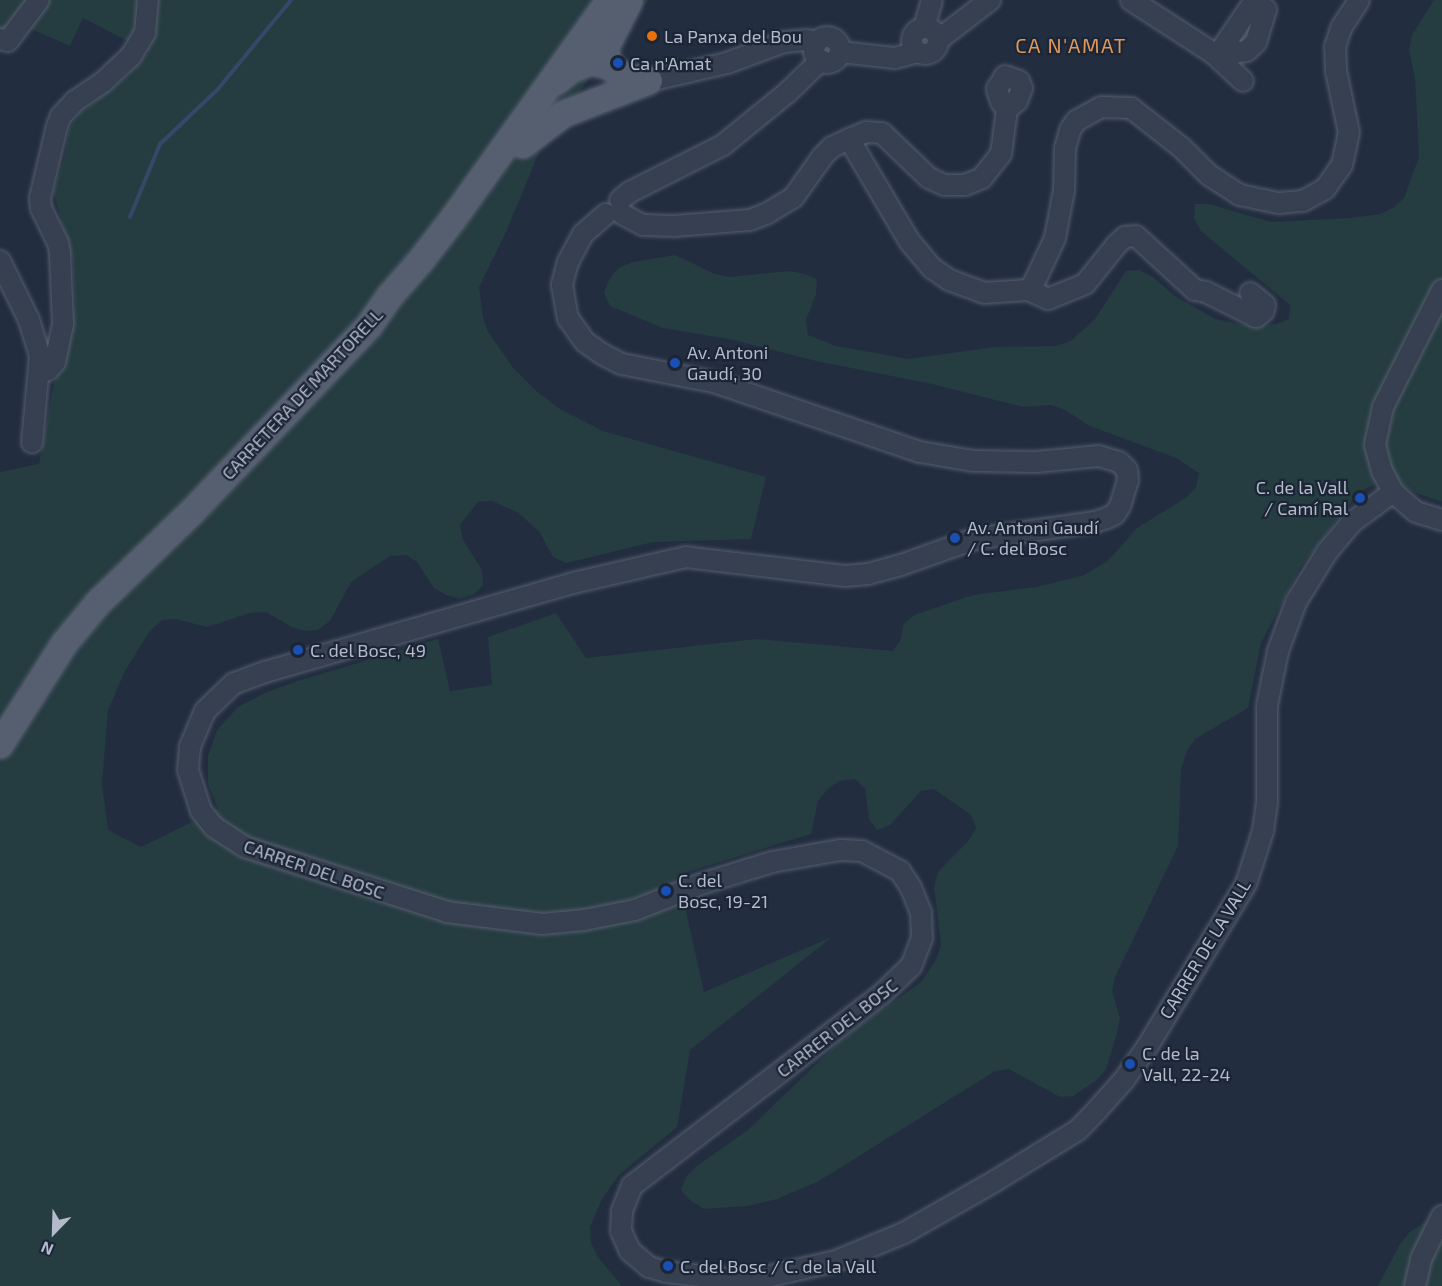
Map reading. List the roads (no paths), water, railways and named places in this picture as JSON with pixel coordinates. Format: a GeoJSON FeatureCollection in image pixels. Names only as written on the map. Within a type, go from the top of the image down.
{"type":"FeatureCollection","features":[{"type":"Feature","properties":{"kind":"main road","name":"CARRETERA DE MARTORELL"},"geometry":{"type":"LineString","coordinates":[[0,745],[64,644],[98,603],[191,513],[369,326],[390,296],[419,264],[453,219],[590,28],[623,1]]}},
{"type":"Feature","properties":{"kind":"main road"},"geometry":{"type":"LineString","coordinates":[[369,326],[397,303],[468,221],[623,1]]}},
{"type":"Feature","properties":{"kind":"main road"},"geometry":{"type":"LineString","coordinates":[[603,100],[616,87],[606,47],[623,1]]}},
{"type":"Feature","properties":{"kind":"main road"},"geometry":{"type":"LineString","coordinates":[[590,28],[577,68],[577,83],[582,93],[603,100]]}},
{"type":"Feature","properties":{"kind":"main road"},"geometry":{"type":"LineString","coordinates":[[542,94],[564,74],[591,62],[649,81]]}},
{"type":"Feature","properties":{"kind":"main road"},"geometry":{"type":"LineString","coordinates":[[523,145],[564,114],[649,81]]}},
{"type":"Feature","properties":{"kind":"street"},"geometry":{"type":"LineString","coordinates":[[3,43],[39,0]]}},
{"type":"Feature","properties":{"kind":"street"},"geometry":{"type":"LineString","coordinates":[[40,373],[48,370],[55,362],[63,323],[60,253],[58,243],[41,208],[40,198],[57,126],[61,116],[75,101],[103,82],[131,57],[145,33],[148,0]]}},
{"type":"Feature","properties":{"kind":"street"},"geometry":{"type":"LineString","coordinates":[[931,34],[932,0]]}},
{"type":"Feature","properties":{"kind":"street"},"geometry":{"type":"LineString","coordinates":[[990,0],[931,34],[912,37],[913,48],[917,52],[895,58],[840,52],[838,44],[830,37],[823,38],[819,51],[788,92],[723,145],[630,192],[616,210],[636,223],[651,226],[719,224],[758,217],[793,198],[832,147],[866,132],[882,133],[929,178],[944,185],[965,185],[982,178],[996,164],[1004,141],[1007,108]]}},
{"type":"Feature","properties":{"kind":"street"},"geometry":{"type":"LineString","coordinates":[[1131,0],[1216,53],[1243,81]]}},
{"type":"Feature","properties":{"kind":"street"},"geometry":{"type":"LineString","coordinates":[[1028,290],[1039,274],[1055,238],[1061,215],[1065,148],[1070,130],[1076,121],[1101,106],[1131,108],[1182,148],[1209,175],[1240,195],[1279,203],[1303,201],[1325,189],[1342,165],[1349,133],[1336,71],[1335,47],[1341,28],[1359,0]]}},
{"type":"Feature","properties":{"kind":"street"},"geometry":{"type":"LineString","coordinates":[[649,81],[727,63],[784,42],[807,40],[819,51]]}},
{"type":"Feature","properties":{"kind":"street"},"geometry":{"type":"LineString","coordinates":[[849,139],[910,242],[932,268],[949,280],[984,293],[1028,290],[1048,299],[1085,284],[1117,244],[1125,237],[1136,236],[1195,290],[1206,292],[1256,317],[1263,312],[1265,305],[1250,293]]}},
{"type":"Feature","properties":{"kind":"street","name":"CARRER DEL BOSC"},"geometry":{"type":"LineString","coordinates":[[616,210],[583,234],[568,262],[562,285],[568,318],[585,342],[602,354],[622,364],[714,382],[894,445],[942,457],[1036,462],[1099,456],[1112,458],[1127,470],[1127,490],[1115,514],[1095,522],[974,539],[901,565],[845,576],[686,557],[573,583],[264,672],[234,683],[213,702],[198,723],[188,759],[190,783],[201,811],[229,838],[245,847],[447,912],[542,924],[584,920],[635,910],[701,884],[761,865],[807,854],[841,850],[862,851],[900,871],[912,888],[921,913],[922,938],[911,966],[882,994],[663,1160],[627,1192],[622,1210],[621,1231],[627,1246],[639,1261],[666,1272],[727,1282]]}},
{"type":"Feature","properties":{"kind":"street"},"geometry":{"type":"LineString","coordinates":[[0,261],[37,341],[40,373],[32,443]]}},
{"type":"Feature","properties":{"kind":"street"},"geometry":{"type":"LineString","coordinates":[[1442,290],[1380,415],[1375,445],[1382,471],[1393,492],[1416,512],[1442,520]]}},
{"type":"Feature","properties":{"kind":"street","name":"CARRER DE LA VALL"},"geometry":{"type":"LineString","coordinates":[[727,1282],[770,1276],[836,1261],[904,1233],[1077,1130],[1124,1080],[1149,1044],[1246,884],[1254,862],[1268,802],[1267,706],[1278,651],[1296,602],[1327,552],[1351,523],[1393,492]]}},
{"type":"Feature","properties":{"kind":"street"},"geometry":{"type":"LineString","coordinates":[[1415,1286],[1421,1259],[1442,1216]]}},
{"type":"Feature","properties":{"kind":"waterway"},"geometry":{"type":"LineString","coordinates":[[130,217],[160,144],[218,89],[291,0]]}},
{"type":"Feature","properties":{"kind":"place","name":"La Panxa del Bou"},"geometry":{"type":"Point","coordinates":[652,36]}},
{"type":"Feature","properties":{"kind":"place","name":"Ca n'Amat"},"geometry":{"type":"Point","coordinates":[618,63]}},
{"type":"Feature","properties":{"kind":"place","name":"Av. Antoni Gaudí, 30"},"geometry":{"type":"Point","coordinates":[675,363]}},
{"type":"Feature","properties":{"kind":"place","name":"C. de la Vall / Camí Ral"},"geometry":{"type":"Point","coordinates":[1360,498]}},
{"type":"Feature","properties":{"kind":"place","name":"Av. Antoni Gaudí / C. del Bosc"},"geometry":{"type":"Point","coordinates":[955,538]}},
{"type":"Feature","properties":{"kind":"place","name":"C. del Bosc, 49"},"geometry":{"type":"Point","coordinates":[298,650]}},
{"type":"Feature","properties":{"kind":"place","name":"C. del Bosc, 19-21"},"geometry":{"type":"Point","coordinates":[666,891]}},
{"type":"Feature","properties":{"kind":"place","name":"C. de la Vall, 22-24"},"geometry":{"type":"Point","coordinates":[1130,1064]}},
{"type":"Feature","properties":{"kind":"place","name":"C. del Bosc / C. de la Vall"},"geometry":{"type":"Point","coordinates":[668,1266]}},
{"type":"Feature","properties":{"kind":"district","name":"CA N'AMAT"},"geometry":{"type":"Point","coordinates":[1071,45]}}]}
